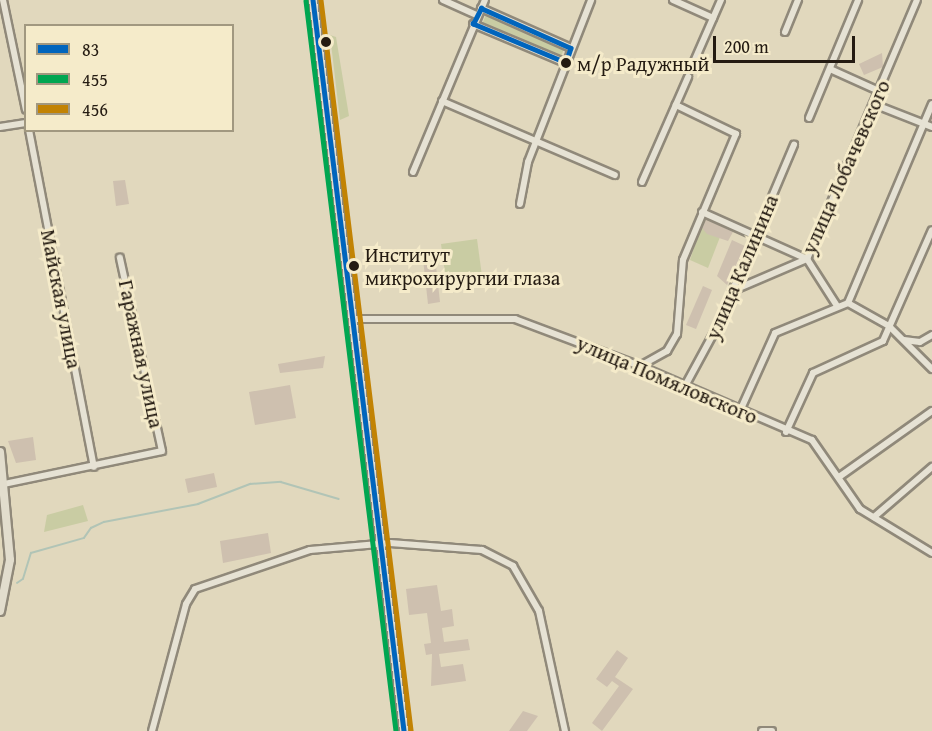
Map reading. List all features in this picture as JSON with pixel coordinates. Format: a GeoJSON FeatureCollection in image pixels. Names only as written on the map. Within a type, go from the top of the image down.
{"type":"FeatureCollection","features":[{"type":"Feature","properties":{"kind":"main road"},"geometry":{"type":"LineString","coordinates":[[313,0],[318,17],[404,731]]}},
{"type":"Feature","properties":{"kind":"main road"},"geometry":{"type":"LineString","coordinates":[[318,17],[320,0]]}},
{"type":"Feature","properties":{"kind":"main road"},"geometry":{"type":"LineString","coordinates":[[0,452],[10,560],[0,611]]}},
{"type":"Feature","properties":{"kind":"street"},"geometry":{"type":"LineString","coordinates":[[3,0],[24,100]]}},
{"type":"Feature","properties":{"kind":"street"},"geometry":{"type":"LineString","coordinates":[[443,0],[476,15]]}},
{"type":"Feature","properties":{"kind":"street"},"geometry":{"type":"LineString","coordinates":[[413,172],[476,15],[485,0]]}},
{"type":"Feature","properties":{"kind":"street"},"geometry":{"type":"LineString","coordinates":[[520,204],[536,141],[591,0]]}},
{"type":"Feature","properties":{"kind":"street"},"geometry":{"type":"LineString","coordinates":[[673,0],[713,18]]}},
{"type":"Feature","properties":{"kind":"street"},"geometry":{"type":"LineString","coordinates":[[693,64],[721,0]]}},
{"type":"Feature","properties":{"kind":"street"},"geometry":{"type":"LineString","coordinates":[[785,32],[798,0]]}},
{"type":"Feature","properties":{"kind":"street"},"geometry":{"type":"LineString","coordinates":[[809,118],[858,0]]}},
{"type":"Feature","properties":{"kind":"street","name":"улица Лобачевского"},"geometry":{"type":"LineString","coordinates":[[732,291],[807,260],[876,105],[918,0]]}},
{"type":"Feature","properties":{"kind":"street"},"geometry":{"type":"LineString","coordinates":[[481,8],[571,48]]}},
{"type":"Feature","properties":{"kind":"street"},"geometry":{"type":"LineString","coordinates":[[473,24],[566,63]]}},
{"type":"Feature","properties":{"kind":"street"},"geometry":{"type":"LineString","coordinates":[[830,69],[881,92]]}},
{"type":"Feature","properties":{"kind":"street"},"geometry":{"type":"LineString","coordinates":[[642,182],[688,76]]}},
{"type":"Feature","properties":{"kind":"street"},"geometry":{"type":"LineString","coordinates":[[442,101],[615,175]]}},
{"type":"Feature","properties":{"kind":"street"},"geometry":{"type":"LineString","coordinates":[[848,303],[932,104]]}},
{"type":"Feature","properties":{"kind":"street"},"geometry":{"type":"LineString","coordinates":[[640,366],[667,351],[678,334],[683,262],[736,131],[676,105]]}},
{"type":"Feature","properties":{"kind":"street"},"geometry":{"type":"LineString","coordinates":[[876,105],[932,127]]}},
{"type":"Feature","properties":{"kind":"street"},"geometry":{"type":"LineString","coordinates":[[0,128],[24,123]]}},
{"type":"Feature","properties":{"kind":"street","name":"Майская улица"},"geometry":{"type":"LineString","coordinates":[[30,132],[94,466]]}},
{"type":"Feature","properties":{"kind":"street","name":"улица Калинина"},"geometry":{"type":"LineString","coordinates":[[685,386],[732,291],[794,145]]}},
{"type":"Feature","properties":{"kind":"street"},"geometry":{"type":"LineString","coordinates":[[702,212],[807,260],[837,306]]}},
{"type":"Feature","properties":{"kind":"street"},"geometry":{"type":"LineString","coordinates":[[786,432],[813,373],[883,341],[932,230]]}},
{"type":"Feature","properties":{"kind":"street","name":"Гаражная улица"},"geometry":{"type":"LineString","coordinates":[[94,466],[162,451],[120,258]]}},
{"type":"Feature","properties":{"kind":"street"},"geometry":{"type":"LineString","coordinates":[[740,411],[776,333],[848,303],[889,327],[932,369]]}},
{"type":"Feature","properties":{"kind":"street","name":"улица Помяловского"},"geometry":{"type":"LineString","coordinates":[[354,319],[515,319],[640,366],[786,432],[814,442],[860,508],[932,553]]}},
{"type":"Feature","properties":{"kind":"street"},"geometry":{"type":"LineString","coordinates":[[903,340],[920,342],[932,335]]}},
{"type":"Feature","properties":{"kind":"street"},"geometry":{"type":"LineString","coordinates":[[839,477],[932,411]]}},
{"type":"Feature","properties":{"kind":"street"},"geometry":{"type":"LineString","coordinates":[[4,484],[94,466]]}},
{"type":"Feature","properties":{"kind":"street"},"geometry":{"type":"LineString","coordinates":[[874,518],[932,467]]}},
{"type":"Feature","properties":{"kind":"street"},"geometry":{"type":"LineString","coordinates":[[152,731],[186,604],[195,589],[310,550],[380,543],[482,550],[513,566],[538,611],[565,731]]}},
{"type":"Feature","properties":{"kind":"street"},"geometry":{"type":"LineString","coordinates":[[762,731],[772,731]]}},
{"type":"Feature","properties":{"kind":"green space"},"geometry":{"type":"Polygon","coordinates":[[[488,10],[566,43],[558,65],[479,31],[488,10]]]}},
{"type":"Feature","properties":{"kind":"green space"},"geometry":{"type":"Polygon","coordinates":[[[330,35],[336,37],[349,116],[340,120],[330,35]]]}},
{"type":"Feature","properties":{"kind":"green space"},"geometry":{"type":"Polygon","coordinates":[[[701,227],[728,239],[720,237],[708,268],[690,260],[701,227]]]}},
{"type":"Feature","properties":{"kind":"green space"},"geometry":{"type":"Polygon","coordinates":[[[477,239],[482,276],[446,281],[441,244],[477,239]]]}},
{"type":"Feature","properties":{"kind":"green space"},"geometry":{"type":"Polygon","coordinates":[[[83,505],[88,521],[44,532],[47,515],[83,505]]]}},
{"type":"Feature","properties":{"kind":"building"},"geometry":{"type":"Polygon","coordinates":[[[882,53],[883,67],[864,75],[859,64],[882,53]]]}},
{"type":"Feature","properties":{"kind":"building"},"geometry":{"type":"Polygon","coordinates":[[[125,180],[129,204],[116,206],[113,181],[125,180]]]}},
{"type":"Feature","properties":{"kind":"building"},"geometry":{"type":"Polygon","coordinates":[[[706,219],[733,232],[728,241],[707,234],[702,228],[706,219]]]}},
{"type":"Feature","properties":{"kind":"building"},"geometry":{"type":"Polygon","coordinates":[[[732,240],[745,246],[727,285],[717,276],[732,240]]]}},
{"type":"Feature","properties":{"kind":"building"},"geometry":{"type":"Polygon","coordinates":[[[435,257],[440,302],[428,304],[423,259],[435,257]]]}},
{"type":"Feature","properties":{"kind":"building"},"geometry":{"type":"Polygon","coordinates":[[[703,286],[712,290],[696,329],[686,325],[703,286]]]}},
{"type":"Feature","properties":{"kind":"building"},"geometry":{"type":"Polygon","coordinates":[[[325,356],[323,368],[280,373],[278,364],[325,356]]]}},
{"type":"Feature","properties":{"kind":"building"},"geometry":{"type":"Polygon","coordinates":[[[290,385],[296,418],[255,425],[249,392],[290,385]]]}},
{"type":"Feature","properties":{"kind":"building"},"geometry":{"type":"Polygon","coordinates":[[[33,437],[36,460],[16,463],[8,441],[33,437]]]}},
{"type":"Feature","properties":{"kind":"building"},"geometry":{"type":"Polygon","coordinates":[[[214,473],[217,487],[188,493],[185,479],[214,473]]]}},
{"type":"Feature","properties":{"kind":"building"},"geometry":{"type":"Polygon","coordinates":[[[268,533],[271,553],[223,563],[220,541],[268,533]]]}},
{"type":"Feature","properties":{"kind":"building"},"geometry":{"type":"Polygon","coordinates":[[[437,585],[441,611],[452,609],[454,626],[442,628],[444,642],[468,639],[470,650],[439,654],[441,667],[463,664],[466,681],[431,686],[432,654],[426,655],[424,644],[431,643],[427,613],[409,615],[406,589],[437,585]]]}},
{"type":"Feature","properties":{"kind":"building"},"geometry":{"type":"Polygon","coordinates":[[[617,650],[628,658],[615,677],[633,689],[602,731],[592,723],[619,686],[612,681],[607,687],[596,679],[617,650]]]}},
{"type":"Feature","properties":{"kind":"building"},"geometry":{"type":"Polygon","coordinates":[[[523,711],[538,716],[527,731],[509,731],[523,711]]]}},
{"type":"Feature","properties":{"kind":"waterway"},"geometry":{"type":"LineString","coordinates":[[17,583],[23,579],[31,553],[84,538],[91,528],[104,522],[198,504],[250,484],[281,482],[339,499]]}},
{"type":"Feature","properties":{"kind":"tunnel"},"geometry":{"type":"LineString","coordinates":[[688,77],[693,64]]}},
{"type":"Feature","properties":{"kind":"transit line","name":"83"},"geometry":{"type":"LineString","coordinates":[[313,0],[404,731]]}},
{"type":"Feature","properties":{"kind":"transit line","name":"456"},"geometry":{"type":"LineString","coordinates":[[321,0],[411,730]]}},
{"type":"Feature","properties":{"kind":"transit line","name":"455"},"geometry":{"type":"LineString","coordinates":[[306,1],[396,731]]}},
{"type":"Feature","properties":{"kind":"transit line","name":"83"},"geometry":{"type":"LineString","coordinates":[[481,8],[571,48],[566,63],[473,24],[481,8]]}},
{"type":"Feature","properties":{"kind":"place","name":"м/р Радужный"},"geometry":{"type":"Point","coordinates":[566,63]}},
{"type":"Feature","properties":{"kind":"place","name":"Институт микрохирургии глаза"},"geometry":{"type":"Point","coordinates":[354,266]}}]}
